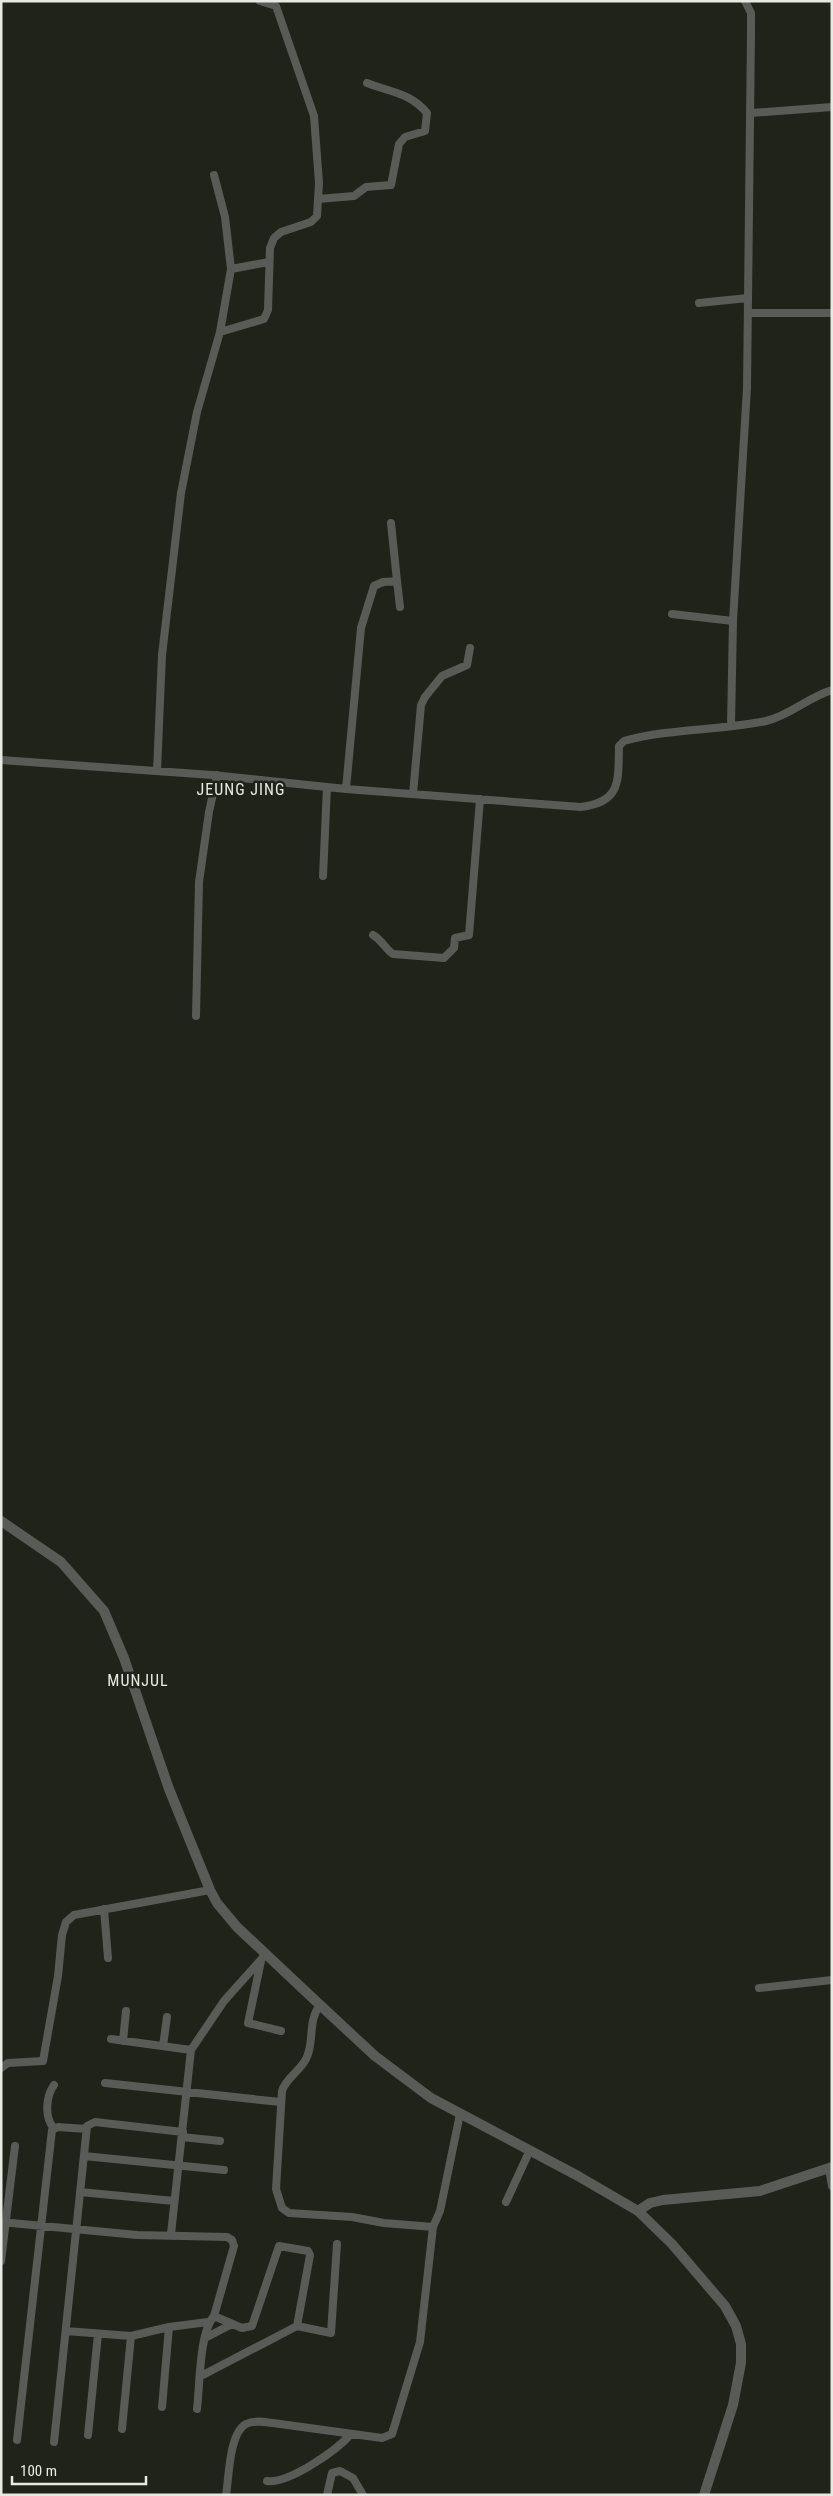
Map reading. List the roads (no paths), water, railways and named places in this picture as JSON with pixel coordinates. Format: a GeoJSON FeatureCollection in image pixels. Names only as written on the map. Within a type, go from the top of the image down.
{"type":"FeatureCollection","features":[{"type":"Feature","properties":{"kind":"street"},"geometry":{"type":"LineString","coordinates":[[220,332],[258,322],[267,316],[270,248],[274,238],[280,232],[311,222],[317,216],[318,143],[314,116],[276,3],[260,1]]}},
{"type":"Feature","properties":{"kind":"street"},"geometry":{"type":"LineString","coordinates":[[732,726],[734,621],[747,388],[751,113],[750,13],[745,1]]}},
{"type":"Feature","properties":{"kind":"street"},"geometry":{"type":"LineString","coordinates":[[318,198],[354,196],[366,187],[391,185],[399,144],[405,136],[424,131],[427,113],[413,99],[404,93],[387,90],[367,83]]}},
{"type":"Feature","properties":{"kind":"street"},"geometry":{"type":"LineString","coordinates":[[751,113],[832,107]]}},
{"type":"Feature","properties":{"kind":"street"},"geometry":{"type":"LineString","coordinates":[[157,771],[162,655],[181,493],[197,412],[220,332],[231,269],[225,217],[214,175]]}},
{"type":"Feature","properties":{"kind":"street"},"geometry":{"type":"LineString","coordinates":[[231,269],[269,262]]}},
{"type":"Feature","properties":{"kind":"street"},"geometry":{"type":"LineString","coordinates":[[699,303],[748,298]]}},
{"type":"Feature","properties":{"kind":"street"},"geometry":{"type":"LineString","coordinates":[[748,313],[832,313]]}},
{"type":"Feature","properties":{"kind":"street"},"geometry":{"type":"LineString","coordinates":[[390,524],[400,607]]}},
{"type":"Feature","properties":{"kind":"street"},"geometry":{"type":"LineString","coordinates":[[346,789],[361,628],[374,586],[383,582],[397,581]]}},
{"type":"Feature","properties":{"kind":"street"},"geometry":{"type":"LineString","coordinates":[[672,614],[734,621]]}},
{"type":"Feature","properties":{"kind":"street"},"geometry":{"type":"LineString","coordinates":[[413,794],[421,705],[424,697],[442,676],[467,665],[470,648]]}},
{"type":"Feature","properties":{"kind":"street"},"geometry":{"type":"LineString","coordinates":[[1,760],[217,775],[346,789],[582,807],[598,805],[606,801],[615,789],[619,746],[624,740],[766,721],[790,713],[818,694],[832,690]]}},
{"type":"Feature","properties":{"kind":"street"},"geometry":{"type":"LineString","coordinates":[[196,1016],[199,882],[209,812],[217,775]]}},
{"type":"Feature","properties":{"kind":"street"},"geometry":{"type":"LineString","coordinates":[[323,876],[327,787]]}},
{"type":"Feature","properties":{"kind":"street"},"geometry":{"type":"LineString","coordinates":[[373,935],[386,943],[389,951],[393,954],[444,958],[454,948],[454,938],[469,935],[480,799]]}},
{"type":"Feature","properties":{"kind":"street"},"geometry":{"type":"LineString","coordinates":[[1,1521],[61,1562],[104,1611],[124,1658],[169,1788],[210,1890],[231,1920],[264,1957],[375,2056],[411,2085],[460,2114],[530,2150],[638,2210],[672,2244],[725,2306],[736,2326],[741,2344],[741,2363],[733,2405],[704,2495]]}},
{"type":"Feature","properties":{"kind":"street"},"geometry":{"type":"LineString","coordinates":[[1,2068],[8,2063],[43,2061],[58,1976],[62,1936],[66,1922],[74,1915],[210,1890]]}},
{"type":"Feature","properties":{"kind":"street"},"geometry":{"type":"LineString","coordinates":[[104,1909],[108,1958]]}},
{"type":"Feature","properties":{"kind":"street"},"geometry":{"type":"LineString","coordinates":[[264,1957],[248,2024],[281,2031]]}},
{"type":"Feature","properties":{"kind":"street"},"geometry":{"type":"LineString","coordinates":[[171,2234],[191,2050],[224,2001],[264,1957]]}},
{"type":"Feature","properties":{"kind":"street"},"geometry":{"type":"LineString","coordinates":[[759,1988],[832,1980]]}},
{"type":"Feature","properties":{"kind":"street"},"geometry":{"type":"LineString","coordinates":[[320,2006],[311,2021],[306,2059],[284,2085],[280,2102],[276,2189],[284,2211],[433,2227]]}},
{"type":"Feature","properties":{"kind":"street"},"geometry":{"type":"LineString","coordinates":[[122,2041],[126,2012]]}},
{"type":"Feature","properties":{"kind":"street"},"geometry":{"type":"LineString","coordinates":[[163,2046],[167,2017]]}},
{"type":"Feature","properties":{"kind":"street"},"geometry":{"type":"LineString","coordinates":[[111,2039],[191,2050]]}},
{"type":"Feature","properties":{"kind":"street"},"geometry":{"type":"LineString","coordinates":[[105,2082],[280,2102]]}},
{"type":"Feature","properties":{"kind":"street"},"geometry":{"type":"LineString","coordinates":[[54,2085],[49,2091],[48,2103],[50,2122],[54,2128]]}},
{"type":"Feature","properties":{"kind":"street"},"geometry":{"type":"LineString","coordinates":[[226,2495],[234,2441],[238,2431],[246,2424],[259,2421],[382,2438],[392,2434],[396,2427],[420,2342],[433,2227],[440,2211],[460,2114]]}},
{"type":"Feature","properties":{"kind":"street"},"geometry":{"type":"LineString","coordinates":[[54,2442],[86,2129],[91,2123],[95,2122],[220,2141]]}},
{"type":"Feature","properties":{"kind":"street"},"geometry":{"type":"LineString","coordinates":[[54,2128],[86,2129]]}},
{"type":"Feature","properties":{"kind":"street"},"geometry":{"type":"LineString","coordinates":[[17,2440],[52,2130],[54,2128]]}},
{"type":"Feature","properties":{"kind":"street"},"geometry":{"type":"LineString","coordinates":[[1,2261],[4,2222],[15,2146]]}},
{"type":"Feature","properties":{"kind":"street"},"geometry":{"type":"LineString","coordinates":[[506,2202],[530,2150]]}},
{"type":"Feature","properties":{"kind":"street"},"geometry":{"type":"LineString","coordinates":[[84,2156],[224,2170]]}},
{"type":"Feature","properties":{"kind":"street"},"geometry":{"type":"LineString","coordinates":[[638,2210],[650,2203],[663,2200],[760,2190],[831,2168],[832,2186]]}},
{"type":"Feature","properties":{"kind":"street"},"geometry":{"type":"LineString","coordinates":[[80,2192],[174,2201]]}},
{"type":"Feature","properties":{"kind":"street"},"geometry":{"type":"LineString","coordinates":[[4,2222],[137,2235],[171,2234],[226,2237],[232,2240],[234,2246],[214,2316],[208,2322],[197,2409]]}},
{"type":"Feature","properties":{"kind":"street"},"geometry":{"type":"LineString","coordinates":[[200,2376],[297,2326],[331,2333],[337,2244]]}},
{"type":"Feature","properties":{"kind":"street"},"geometry":{"type":"LineString","coordinates":[[214,2316],[242,2328],[252,2326],[279,2246],[304,2250],[310,2256],[297,2326]]}},
{"type":"Feature","properties":{"kind":"street"},"geometry":{"type":"LineString","coordinates":[[66,2331],[131,2336],[169,2327],[208,2322]]}},
{"type":"Feature","properties":{"kind":"street"},"geometry":{"type":"LineString","coordinates":[[205,2338],[232,2324]]}},
{"type":"Feature","properties":{"kind":"street"},"geometry":{"type":"LineString","coordinates":[[162,2406],[169,2327]]}},
{"type":"Feature","properties":{"kind":"street"},"geometry":{"type":"LineString","coordinates":[[88,2435],[98,2334]]}},
{"type":"Feature","properties":{"kind":"street"},"geometry":{"type":"LineString","coordinates":[[122,2429],[131,2336]]}},
{"type":"Feature","properties":{"kind":"street"},"geometry":{"type":"LineString","coordinates":[[267,2481],[280,2481],[298,2472],[334,2450],[351,2434]]}},
{"type":"Feature","properties":{"kind":"street"},"geometry":{"type":"LineString","coordinates":[[326,2495],[332,2473],[340,2471],[352,2478],[363,2495]]}},
{"type":"Feature","properties":{"kind":"district","name":"JEUNG JING"},"geometry":{"type":"Point","coordinates":[241,789]}},
{"type":"Feature","properties":{"kind":"district","name":"MUNJUL"},"geometry":{"type":"Point","coordinates":[138,1680]}}]}
